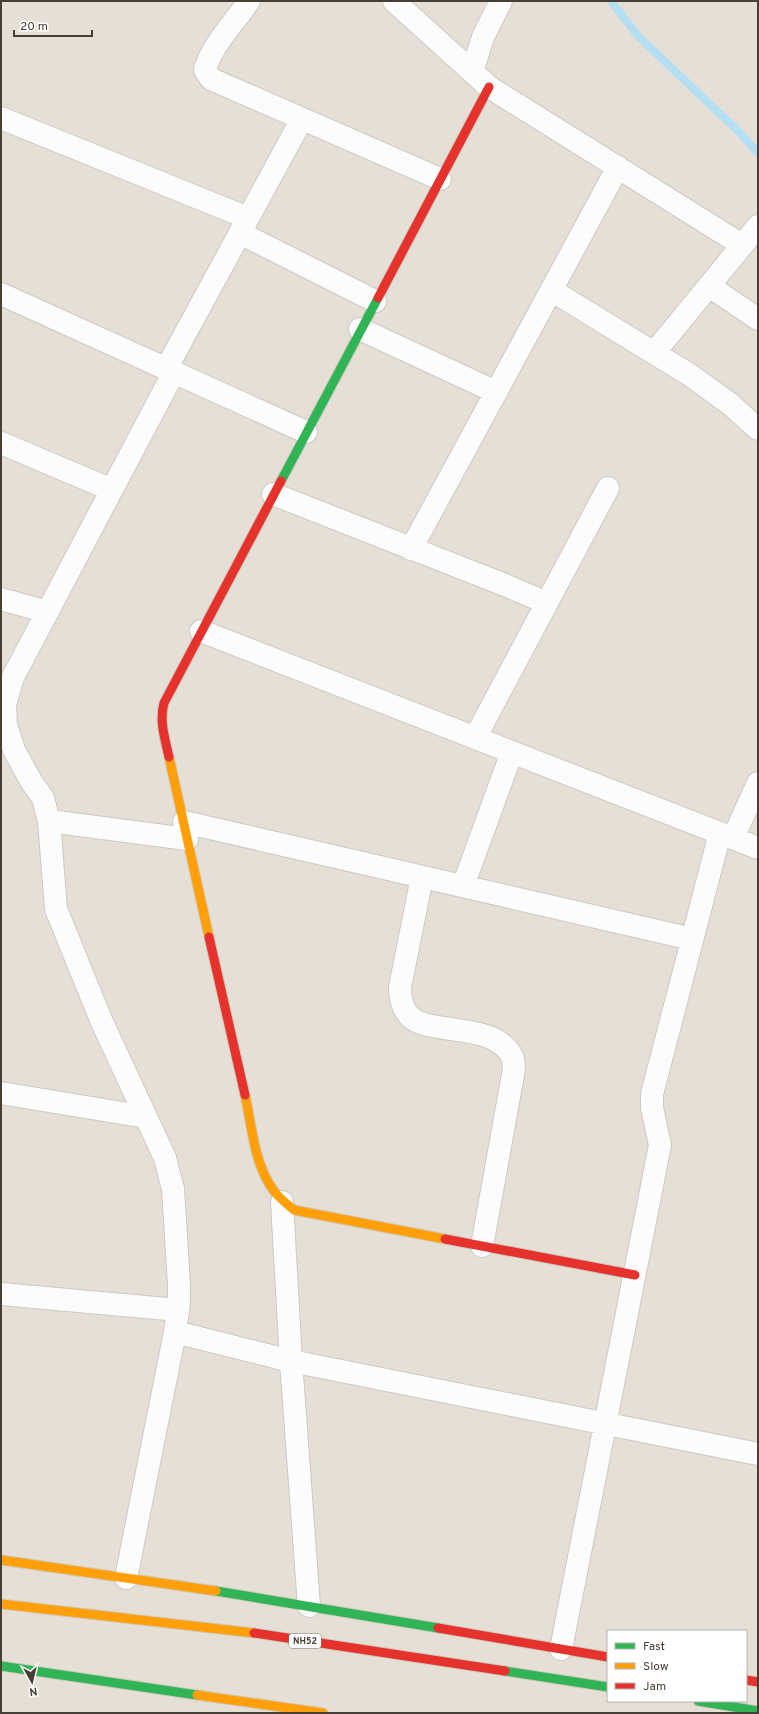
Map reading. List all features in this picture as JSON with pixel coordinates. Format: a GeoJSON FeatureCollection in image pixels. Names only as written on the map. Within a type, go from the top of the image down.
{"type":"FeatureCollection","features":[{"type":"Feature","properties":{"kind":"main road"},"geometry":{"type":"LineString","coordinates":[[489,87],[164,703],[162,710],[164,734],[264,1176],[272,1190],[282,1202],[294,1210],[636,1275]]}},
{"type":"Feature","properties":{"kind":"main road"},"geometry":{"type":"LineString","coordinates":[[1,1560],[268,1599],[607,1657]]}},
{"type":"Feature","properties":{"kind":"main road","name":"NH52"},"geometry":{"type":"LineString","coordinates":[[1,1604],[232,1630],[607,1687]]}},
{"type":"Feature","properties":{"kind":"main road"},"geometry":{"type":"LineString","coordinates":[[1,1666],[323,1713]]}},
{"type":"Feature","properties":{"kind":"main road"},"geometry":{"type":"LineString","coordinates":[[747,1680],[758,1682]]}},
{"type":"Feature","properties":{"kind":"main road"},"geometry":{"type":"LineString","coordinates":[[704,1702],[758,1711]]}},
{"type":"Feature","properties":{"kind":"street"},"geometry":{"type":"LineString","coordinates":[[249,1],[212,52],[207,62],[205,70],[211,79],[440,179]]}},
{"type":"Feature","properties":{"kind":"street"},"geometry":{"type":"LineString","coordinates":[[394,1],[489,87],[742,245]]}},
{"type":"Feature","properties":{"kind":"street"},"geometry":{"type":"LineString","coordinates":[[472,72],[483,37],[501,1]]}},
{"type":"Feature","properties":{"kind":"street"},"geometry":{"type":"LineString","coordinates":[[126,1578],[175,1332],[178,1310],[179,1284],[173,1189],[165,1158],[101,1020],[56,909],[49,821],[43,798],[30,781],[14,750],[6,725],[6,704],[13,677],[112,490],[170,371],[244,226],[302,119]]}},
{"type":"Feature","properties":{"kind":"street"},"geometry":{"type":"LineString","coordinates":[[2,121],[244,226],[375,302]]}},
{"type":"Feature","properties":{"kind":"street"},"geometry":{"type":"LineString","coordinates":[[411,549],[618,167]]}},
{"type":"Feature","properties":{"kind":"street"},"geometry":{"type":"LineString","coordinates":[[654,353],[758,226]]}},
{"type":"Feature","properties":{"kind":"street"},"geometry":{"type":"LineString","coordinates":[[709,286],[758,319]]}},
{"type":"Feature","properties":{"kind":"street"},"geometry":{"type":"LineString","coordinates":[[551,290],[690,375],[730,404],[758,429]]}},
{"type":"Feature","properties":{"kind":"street"},"geometry":{"type":"LineString","coordinates":[[1,294],[306,432]]}},
{"type":"Feature","properties":{"kind":"street"},"geometry":{"type":"LineString","coordinates":[[360,329],[496,392]]}},
{"type":"Feature","properties":{"kind":"street"},"geometry":{"type":"LineString","coordinates":[[1,443],[112,490]]}},
{"type":"Feature","properties":{"kind":"street"},"geometry":{"type":"LineString","coordinates":[[475,738],[608,488]]}},
{"type":"Feature","properties":{"kind":"street"},"geometry":{"type":"LineString","coordinates":[[273,494],[547,603]]}},
{"type":"Feature","properties":{"kind":"street"},"geometry":{"type":"LineString","coordinates":[[1,599],[48,612]]}},
{"type":"Feature","properties":{"kind":"street"},"geometry":{"type":"LineString","coordinates":[[201,631],[758,848]]}},
{"type":"Feature","properties":{"kind":"street"},"geometry":{"type":"LineString","coordinates":[[463,886],[512,752]]}},
{"type":"Feature","properties":{"kind":"street"},"geometry":{"type":"LineString","coordinates":[[561,1649],[636,1275],[660,1145],[659,1133],[652,1108],[652,1094],[692,939],[726,835],[758,783]]}},
{"type":"Feature","properties":{"kind":"street"},"geometry":{"type":"LineString","coordinates":[[49,821],[186,830],[422,877],[692,939]]}},
{"type":"Feature","properties":{"kind":"street"},"geometry":{"type":"LineString","coordinates":[[422,877],[400,987],[401,1001],[407,1014],[419,1023],[487,1035],[503,1046],[512,1057],[514,1069],[482,1246]]}},
{"type":"Feature","properties":{"kind":"street"},"geometry":{"type":"LineString","coordinates":[[1,1093],[146,1117]]}},
{"type":"Feature","properties":{"kind":"street"},"geometry":{"type":"LineString","coordinates":[[282,1202],[309,1606]]}},
{"type":"Feature","properties":{"kind":"street"},"geometry":{"type":"LineString","coordinates":[[1,1294],[178,1310]]}},
{"type":"Feature","properties":{"kind":"street"},"geometry":{"type":"LineString","coordinates":[[175,1332],[292,1361],[758,1454]]}},
{"type":"Feature","properties":{"kind":"shaded area"},"geometry":{"type":"Polygon","coordinates":[[[1,1],[758,1],[758,1713],[1,1713],[1,1]]]}},
{"type":"Feature","properties":{"kind":"waterway"},"geometry":{"type":"LineString","coordinates":[[611,1],[638,36],[739,132],[758,153]]}},
{"type":"Feature","properties":{"kind":"traffic: fast"},"geometry":{"type":"LineString","coordinates":[[281,481],[378,298]]}},
{"type":"Feature","properties":{"kind":"traffic: fast"},"geometry":{"type":"LineString","coordinates":[[216,1591],[438,1628]]}},
{"type":"Feature","properties":{"kind":"traffic: fast"},"geometry":{"type":"LineString","coordinates":[[1,1666],[197,1695]]}},
{"type":"Feature","properties":{"kind":"traffic: fast"},"geometry":{"type":"LineString","coordinates":[[505,1671],[607,1687]]}},
{"type":"Feature","properties":{"kind":"traffic: fast"},"geometry":{"type":"LineString","coordinates":[[704,1702],[758,1711]]}},
{"type":"Feature","properties":{"kind":"traffic: slow"},"geometry":{"type":"LineString","coordinates":[[169,757],[209,937]]}},
{"type":"Feature","properties":{"kind":"traffic: slow"},"geometry":{"type":"LineString","coordinates":[[245,1095],[258,1157],[267,1181],[276,1194],[294,1210],[445,1239]]}},
{"type":"Feature","properties":{"kind":"traffic: slow"},"geometry":{"type":"LineString","coordinates":[[1,1560],[216,1591]]}},
{"type":"Feature","properties":{"kind":"traffic: slow"},"geometry":{"type":"LineString","coordinates":[[1,1604],[254,1633]]}},
{"type":"Feature","properties":{"kind":"traffic: slow"},"geometry":{"type":"LineString","coordinates":[[197,1695],[323,1713]]}},
{"type":"Feature","properties":{"kind":"traffic: jam"},"geometry":{"type":"LineString","coordinates":[[378,298],[489,87]]}},
{"type":"Feature","properties":{"kind":"traffic: jam"},"geometry":{"type":"LineString","coordinates":[[169,757],[162,723],[164,703],[281,481]]}},
{"type":"Feature","properties":{"kind":"traffic: jam"},"geometry":{"type":"LineString","coordinates":[[209,937],[245,1095]]}},
{"type":"Feature","properties":{"kind":"traffic: jam"},"geometry":{"type":"LineString","coordinates":[[445,1239],[635,1275]]}},
{"type":"Feature","properties":{"kind":"traffic: jam"},"geometry":{"type":"LineString","coordinates":[[438,1628],[607,1657]]}},
{"type":"Feature","properties":{"kind":"traffic: jam"},"geometry":{"type":"LineString","coordinates":[[254,1633],[505,1671]]}},
{"type":"Feature","properties":{"kind":"traffic: jam"},"geometry":{"type":"LineString","coordinates":[[747,1680],[758,1682]]}}]}
